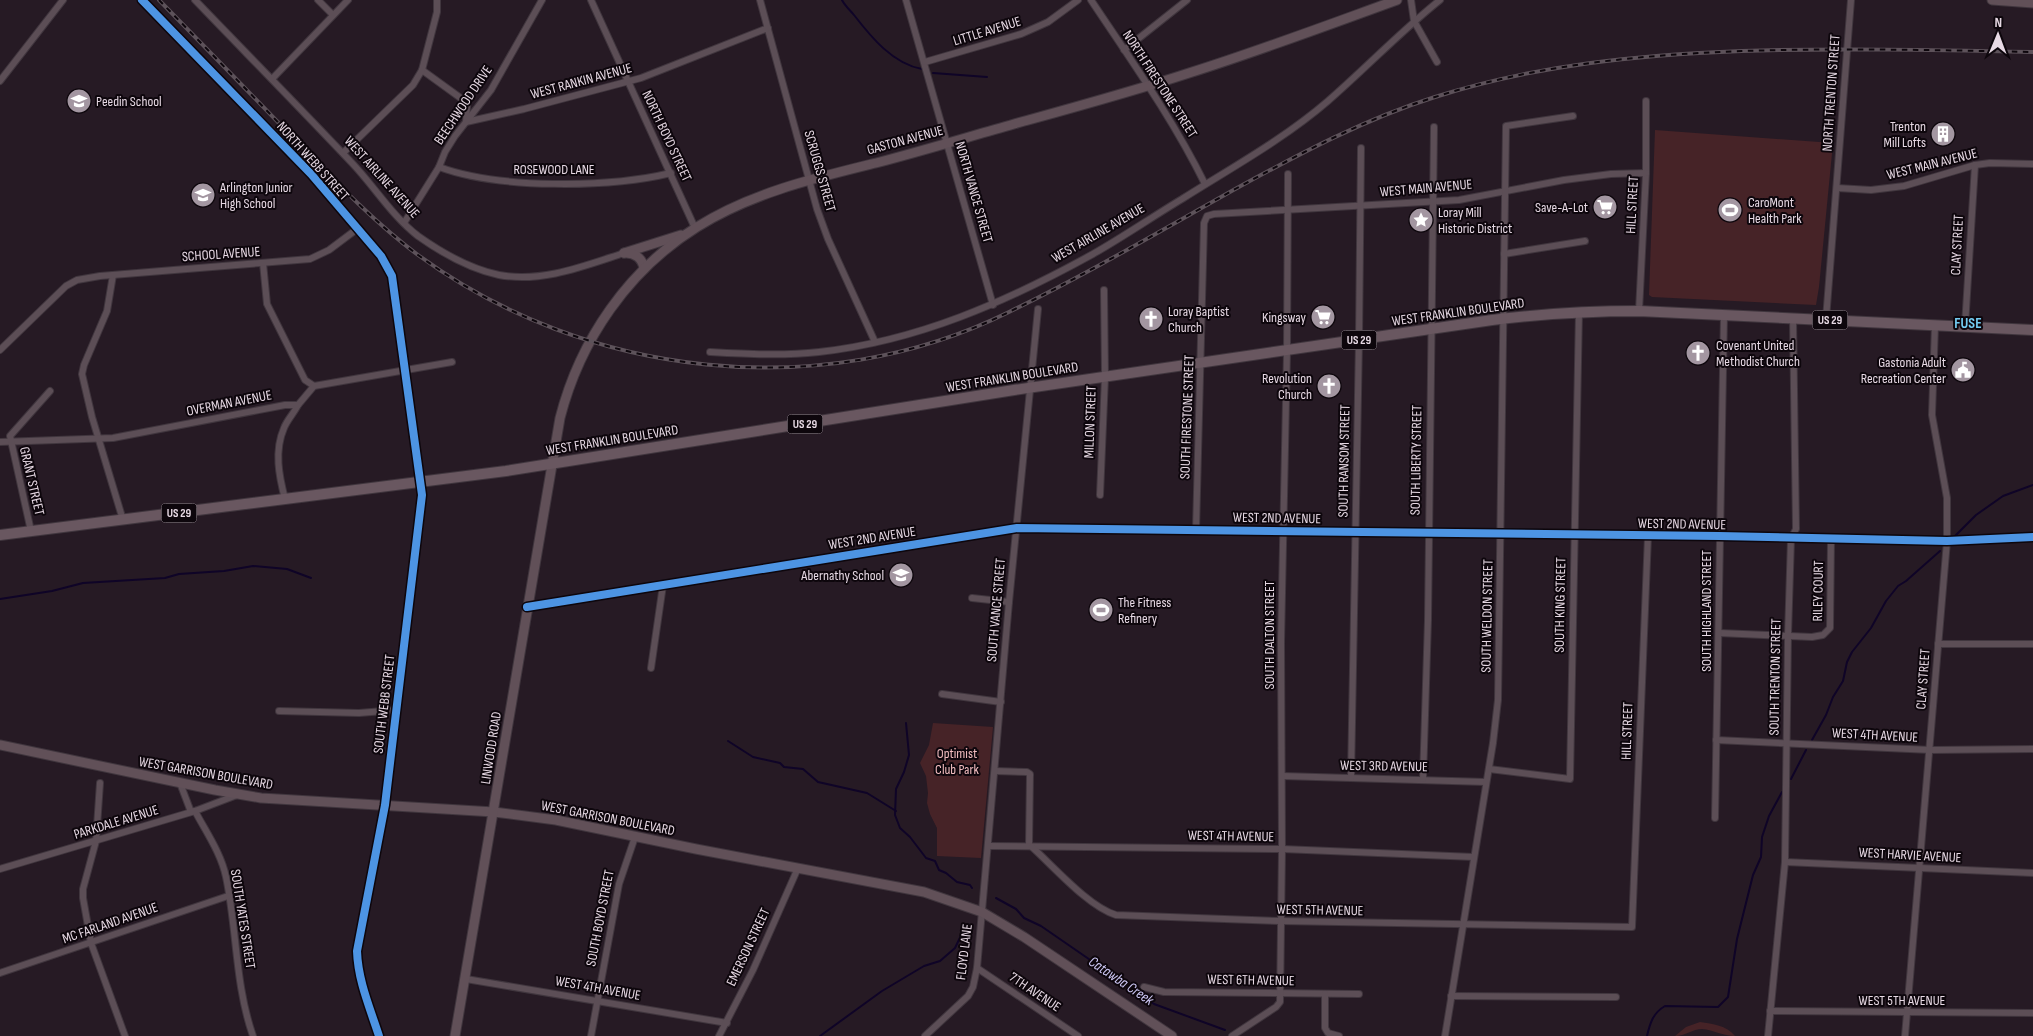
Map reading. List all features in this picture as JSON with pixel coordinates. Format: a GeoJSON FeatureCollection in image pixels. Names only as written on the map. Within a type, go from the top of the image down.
{"type":"FeatureCollection","features":[{"type":"Feature","properties":{"kind":"main road","name":"GASTON AVENUE"},"geometry":{"type":"LineString","coordinates":[[551,464],[560,418],[575,370],[604,317],[620,295],[657,257],[692,230],[732,207],[810,181],[1149,86],[1257,51],[1398,0]]}},
{"type":"Feature","properties":{"kind":"main road"},"geometry":{"type":"LineString","coordinates":[[1992,0],[2033,4]]}},
{"type":"Feature","properties":{"kind":"main road"},"geometry":{"type":"LineString","coordinates":[[624,252],[692,230]]}},
{"type":"Feature","properties":{"kind":"main road"},"geometry":{"type":"LineString","coordinates":[[637,248],[645,249],[657,257]]}},
{"type":"Feature","properties":{"kind":"main road"},"geometry":{"type":"LineString","coordinates":[[624,252],[632,253],[638,257],[644,270]]}},
{"type":"Feature","properties":{"kind":"main road","name":"WEST FRANKLIN BOULEVARD"},"geometry":{"type":"LineString","coordinates":[[0,535],[551,464],[1030,388],[1504,319],[1580,311],[1724,314],[2033,330]]}},
{"type":"Feature","properties":{"kind":"main road","name":"LINWOOD ROAD"},"geometry":{"type":"LineString","coordinates":[[456,1036],[551,464]]}},
{"type":"Feature","properties":{"kind":"main road","name":"WEST GARRISON BOULEVARD"},"geometry":{"type":"LineString","coordinates":[[0,745],[238,794],[288,800],[494,812],[556,820],[635,837],[924,892],[982,912],[1024,937],[1172,1036]]}},
{"type":"Feature","properties":{"kind":"street"},"geometry":{"type":"LineString","coordinates":[[0,81],[63,0]]}},
{"type":"Feature","properties":{"kind":"street","name":"NORTH WEBB STREET"},"geometry":{"type":"LineString","coordinates":[[142,0],[310,174],[381,256],[392,276],[406,371]]}},
{"type":"Feature","properties":{"kind":"street","name":"WEST AIRLINE AVENUE"},"geometry":{"type":"LineString","coordinates":[[194,0],[343,153],[404,223],[417,235],[454,258],[479,270],[516,277],[532,277],[559,273],[624,252]]}},
{"type":"Feature","properties":{"kind":"street"},"geometry":{"type":"LineString","coordinates":[[318,0],[333,15]]}},
{"type":"Feature","properties":{"kind":"street"},"geometry":{"type":"LineString","coordinates":[[272,79],[348,0]]}},
{"type":"Feature","properties":{"kind":"street"},"geometry":{"type":"LineString","coordinates":[[343,153],[414,85],[422,70],[437,12],[436,0]]}},
{"type":"Feature","properties":{"kind":"street","name":"BEECHWOOD DRIVE"},"geometry":{"type":"LineString","coordinates":[[404,223],[439,167],[445,152],[490,90],[542,0]]}},
{"type":"Feature","properties":{"kind":"street","name":"NORTH BOYD STREET"},"geometry":{"type":"LineString","coordinates":[[591,0],[671,173],[692,230]]}},
{"type":"Feature","properties":{"kind":"street","name":"SCRUGGS STREET"},"geometry":{"type":"LineString","coordinates":[[760,0],[828,239],[876,342]]}},
{"type":"Feature","properties":{"kind":"street","name":"NORTH VANCE STREET"},"geometry":{"type":"LineString","coordinates":[[906,0],[993,305]]}},
{"type":"Feature","properties":{"kind":"street","name":"LITTLE AVENUE"},"geometry":{"type":"LineString","coordinates":[[925,62],[1021,34],[1048,22],[1078,0]]}},
{"type":"Feature","properties":{"kind":"street","name":"NORTH FIRESTONE STREET"},"geometry":{"type":"LineString","coordinates":[[1091,0],[1149,86],[1186,147],[1205,184]]}},
{"type":"Feature","properties":{"kind":"street"},"geometry":{"type":"LineString","coordinates":[[1124,50],[1187,0]]}},
{"type":"Feature","properties":{"kind":"street"},"geometry":{"type":"LineString","coordinates":[[1411,0],[1414,21],[1437,62]]}},
{"type":"Feature","properties":{"kind":"street","name":"WEST AIRLINE AVENUE"},"geometry":{"type":"LineString","coordinates":[[710,352],[804,353],[847,348],[902,336],[962,318],[993,305],[1094,254],[1294,128],[1328,101],[1414,21],[1440,0]]}},
{"type":"Feature","properties":{"kind":"street","name":"NORTH TRENTON STREET"},"geometry":{"type":"LineString","coordinates":[[1838,188],[1850,0]]}},
{"type":"Feature","properties":{"kind":"street","name":"WEST RANKIN AVENUE"},"geometry":{"type":"LineString","coordinates":[[466,122],[532,107],[641,78],[768,28]]}},
{"type":"Feature","properties":{"kind":"street"},"geometry":{"type":"LineString","coordinates":[[422,70],[462,99],[467,106],[466,122]]}},
{"type":"Feature","properties":{"kind":"street","name":"HILL STREET"},"geometry":{"type":"LineString","coordinates":[[1639,311],[1646,173],[1646,101]]}},
{"type":"Feature","properties":{"kind":"street","name":"SOUTH WELDON STREET"},"geometry":{"type":"LineString","coordinates":[[1444,1036],[1464,925],[1498,700],[1506,126],[1573,116]]}},
{"type":"Feature","properties":{"kind":"street","name":"SOUTH LIBERTY STREET"},"geometry":{"type":"LineString","coordinates":[[1423,779],[1428,620],[1434,127]]}},
{"type":"Feature","properties":{"kind":"street","name":"SOUTH RANSOM STREET"},"geometry":{"type":"LineString","coordinates":[[1351,778],[1361,148]]}},
{"type":"Feature","properties":{"kind":"street","name":"WEST MAIN AVENUE"},"geometry":{"type":"LineString","coordinates":[[1838,188],[1871,190],[1904,186],[1975,165],[1990,163],[2033,164]]}},
{"type":"Feature","properties":{"kind":"street","name":"CLAY STREET"},"geometry":{"type":"LineString","coordinates":[[1965,326],[1975,165]]}},
{"type":"Feature","properties":{"kind":"street","name":"ROSEWOOD LANE"},"geometry":{"type":"LineString","coordinates":[[439,167],[476,178],[554,183],[642,178],[671,173]]}},
{"type":"Feature","properties":{"kind":"street","name":"WEST MAIN AVENUE"},"geometry":{"type":"LineString","coordinates":[[1207,216],[1288,209],[1433,202],[1477,197],[1591,176],[1646,173]]}},
{"type":"Feature","properties":{"kind":"street","name":"SOUTH DALTON STREET"},"geometry":{"type":"LineString","coordinates":[[1280,993],[1282,776],[1280,642],[1287,351],[1288,174]]}},
{"type":"Feature","properties":{"kind":"street"},"geometry":{"type":"LineString","coordinates":[[1826,320],[1838,188]]}},
{"type":"Feature","properties":{"kind":"street","name":"SOUTH FIRESTONE STREET"},"geometry":{"type":"LineString","coordinates":[[1196,530],[1202,363],[1204,223],[1207,216]]}},
{"type":"Feature","properties":{"kind":"street","name":"SCHOOL AVENUE"},"geometry":{"type":"LineString","coordinates":[[0,350],[58,293],[77,280],[113,275],[310,259],[329,250],[357,229]]}},
{"type":"Feature","properties":{"kind":"street"},"geometry":{"type":"LineString","coordinates":[[1504,254],[1585,241]]}},
{"type":"Feature","properties":{"kind":"street"},"geometry":{"type":"LineString","coordinates":[[263,263],[265,293],[269,308],[305,380],[314,386]]}},
{"type":"Feature","properties":{"kind":"street"},"geometry":{"type":"LineString","coordinates":[[113,275],[107,311],[99,333],[88,354],[82,374],[123,520]]}},
{"type":"Feature","properties":{"kind":"street","name":"MILLON STREET"},"geometry":{"type":"LineString","coordinates":[[1100,494],[1105,377],[1104,290]]}},
{"type":"Feature","properties":{"kind":"street","name":"SOUTH VANCE STREET"},"geometry":{"type":"LineString","coordinates":[[982,912],[1009,602],[1038,309]]}},
{"type":"Feature","properties":{"kind":"street","name":"SOUTH KING STREET"},"geometry":{"type":"LineString","coordinates":[[1489,769],[1570,779],[1580,311]]}},
{"type":"Feature","properties":{"kind":"street","name":"SOUTH HIGHLAND STREET"},"geometry":{"type":"LineString","coordinates":[[1715,818],[1724,314]]}},
{"type":"Feature","properties":{"kind":"street","name":"SOUTH TRENTON STREET"},"geometry":{"type":"LineString","coordinates":[[1768,1036],[1785,862],[1791,539],[1796,529],[1794,318]]}},
{"type":"Feature","properties":{"kind":"street","name":"CLAY STREET"},"geometry":{"type":"LineString","coordinates":[[1906,1036],[1947,541],[1947,498],[1932,415],[1935,325]]}},
{"type":"Feature","properties":{"kind":"street"},"geometry":{"type":"LineString","coordinates":[[285,499],[280,483],[278,452],[284,428],[298,404],[314,386],[452,362]]}},
{"type":"Feature","properties":{"kind":"street","name":"SOUTH WEBB STREET"},"geometry":{"type":"LineString","coordinates":[[379,1036],[363,988],[357,951],[385,805],[422,495],[406,371]]}},
{"type":"Feature","properties":{"kind":"street","name":"GRANT STREET"},"geometry":{"type":"LineString","coordinates":[[31,531],[10,436],[13,430],[50,391]]}},
{"type":"Feature","properties":{"kind":"street","name":"OVERMAN AVENUE"},"geometry":{"type":"LineString","coordinates":[[0,442],[99,440],[298,404]]}},
{"type":"Feature","properties":{"kind":"street","name":"WEST 2ND AVENUE"},"geometry":{"type":"LineString","coordinates":[[527,607],[1017,528],[1719,536],[1947,541],[2033,537]]}},
{"type":"Feature","properties":{"kind":"street","name":"HILL STREET"},"geometry":{"type":"LineString","coordinates":[[1632,927],[1648,536]]}},
{"type":"Feature","properties":{"kind":"street","name":"RILEY COURT"},"geometry":{"type":"LineString","coordinates":[[1788,635],[1823,635],[1830,628],[1831,539]]}},
{"type":"Feature","properties":{"kind":"street"},"geometry":{"type":"LineString","coordinates":[[651,668],[663,585]]}},
{"type":"Feature","properties":{"kind":"street"},"geometry":{"type":"LineString","coordinates":[[972,598],[1009,602]]}},
{"type":"Feature","properties":{"kind":"street"},"geometry":{"type":"LineString","coordinates":[[1719,633],[1788,635]]}},
{"type":"Feature","properties":{"kind":"street"},"geometry":{"type":"LineString","coordinates":[[1938,644],[2033,644]]}},
{"type":"Feature","properties":{"kind":"street"},"geometry":{"type":"LineString","coordinates":[[942,694],[1001,702]]}},
{"type":"Feature","properties":{"kind":"street"},"geometry":{"type":"LineString","coordinates":[[278,711],[359,713],[396,710]]}},
{"type":"Feature","properties":{"kind":"street","name":"WEST 4TH AVENUE"},"geometry":{"type":"LineString","coordinates":[[1716,740],[1931,750],[2033,749]]}},
{"type":"Feature","properties":{"kind":"street"},"geometry":{"type":"LineString","coordinates":[[995,771],[1029,772],[1030,846]]}},
{"type":"Feature","properties":{"kind":"street","name":"WEST 3RD AVENUE"},"geometry":{"type":"LineString","coordinates":[[1282,776],[1486,782]]}},
{"type":"Feature","properties":{"kind":"street"},"geometry":{"type":"LineString","coordinates":[[100,783],[96,841],[82,889],[91,943],[126,1036]]}},
{"type":"Feature","properties":{"kind":"street","name":"SOUTH YATES STREET"},"geometry":{"type":"LineString","coordinates":[[180,783],[221,862],[228,896],[242,996],[253,1036]]}},
{"type":"Feature","properties":{"kind":"street","name":"PARKDALE AVENUE"},"geometry":{"type":"LineString","coordinates":[[0,869],[193,811],[238,794]]}},
{"type":"Feature","properties":{"kind":"street","name":"SOUTH BOYD STREET"},"geometry":{"type":"LineString","coordinates":[[591,1036],[619,884],[635,837]]}},
{"type":"Feature","properties":{"kind":"street","name":"WEST 4TH AVENUE"},"geometry":{"type":"LineString","coordinates":[[988,846],[1282,849],[1474,857]]}},
{"type":"Feature","properties":{"kind":"street","name":"WEST 5TH AVENUE"},"geometry":{"type":"LineString","coordinates":[[1030,846],[1089,899],[1104,911],[1110,913],[1179,918],[1280,921],[1632,927]]}},
{"type":"Feature","properties":{"kind":"street","name":"WEST HARVIE AVENUE"},"geometry":{"type":"LineString","coordinates":[[1785,862],[2033,873]]}},
{"type":"Feature","properties":{"kind":"street","name":"EMERSON STREET"},"geometry":{"type":"LineString","coordinates":[[719,1036],[798,868]]}},
{"type":"Feature","properties":{"kind":"street","name":"MC FARLAND AVENUE"},"geometry":{"type":"LineString","coordinates":[[0,973],[228,896]]}},
{"type":"Feature","properties":{"kind":"street","name":"FLOYD LANE"},"geometry":{"type":"LineString","coordinates":[[925,1036],[968,996],[973,987],[977,968],[982,912]]}},
{"type":"Feature","properties":{"kind":"street","name":"7TH AVENUE"},"geometry":{"type":"LineString","coordinates":[[977,968],[1078,1036]]}},
{"type":"Feature","properties":{"kind":"street","name":"WEST 4TH AVENUE"},"geometry":{"type":"LineString","coordinates":[[466,979],[726,1023]]}},
{"type":"Feature","properties":{"kind":"street","name":"WEST 6TH AVENUE"},"geometry":{"type":"LineString","coordinates":[[1144,987],[1164,992],[1359,994]]}},
{"type":"Feature","properties":{"kind":"street"},"geometry":{"type":"LineString","coordinates":[[1232,1036],[1276,1007],[1280,1002],[1280,993]]}},
{"type":"Feature","properties":{"kind":"street"},"geometry":{"type":"LineString","coordinates":[[1325,994],[1326,1031],[1339,1036]]}},
{"type":"Feature","properties":{"kind":"street"},"geometry":{"type":"LineString","coordinates":[[1451,996],[1616,997]]}},
{"type":"Feature","properties":{"kind":"street","name":"WEST 5TH AVENUE"},"geometry":{"type":"LineString","coordinates":[[1770,1011],[2033,1013]]}},
{"type":"Feature","properties":{"kind":"green space","name":"CaroMont Health Park"},"geometry":{"type":"Polygon","coordinates":[[[1655,130],[1833,143],[1816,305],[1652,297],[1649,295],[1655,130]]]}},
{"type":"Feature","properties":{"kind":"green space","name":"Optimist Club Park"},"geometry":{"type":"Polygon","coordinates":[[[933,723],[993,727],[981,858],[937,856],[937,828],[927,803],[926,776],[920,763],[929,745],[933,723]]]}},
{"type":"Feature","properties":{"kind":"green space"},"geometry":{"type":"Polygon","coordinates":[[[1700,1022],[1723,1027],[1735,1036],[1702,1029],[1675,1036],[1686,1027],[1700,1022]]]}},
{"type":"Feature","properties":{"kind":"waterway"},"geometry":{"type":"LineString","coordinates":[[842,0],[868,32],[892,56],[911,66],[922,69]]}},
{"type":"Feature","properties":{"kind":"waterway"},"geometry":{"type":"LineString","coordinates":[[933,73],[987,77]]}},
{"type":"Feature","properties":{"kind":"waterway"},"geometry":{"type":"LineString","coordinates":[[1955,536],[1976,515],[2003,496],[2033,485]]}},
{"type":"Feature","properties":{"kind":"waterway"},"geometry":{"type":"LineString","coordinates":[[1812,740],[1843,681],[1847,662],[1852,652],[1871,628],[1886,601],[1898,586],[1940,551]]}},
{"type":"Feature","properties":{"kind":"waterway"},"geometry":{"type":"LineString","coordinates":[[0,599],[52,591],[83,583],[165,578],[179,574],[224,571],[253,566],[287,569],[311,578]]}},
{"type":"Feature","properties":{"kind":"waterway"},"geometry":{"type":"LineString","coordinates":[[906,723],[909,755],[896,789],[895,815],[900,828],[910,837],[926,858],[935,861],[939,870],[957,882],[970,885],[972,888]]}},
{"type":"Feature","properties":{"kind":"waterway"},"geometry":{"type":"LineString","coordinates":[[728,741],[753,757],[780,763],[784,767],[803,769],[818,782],[867,793],[896,811]]}},
{"type":"Feature","properties":{"kind":"waterway"},"geometry":{"type":"LineString","coordinates":[[1791,779],[1806,750]]}},
{"type":"Feature","properties":{"kind":"waterway"},"geometry":{"type":"LineString","coordinates":[[1647,1036],[1653,1019],[1665,1006],[1718,1007],[1728,997],[1737,939],[1753,875],[1761,857],[1762,837],[1769,816],[1782,792]]}},
{"type":"Feature","properties":{"kind":"waterway","name":"Catawba Creek"},"geometry":{"type":"LineString","coordinates":[[996,898],[1016,909],[1024,918],[1041,926],[1154,1004],[1225,1030]]}},
{"type":"Feature","properties":{"kind":"waterway","name":"Catawba Creek"},"geometry":{"type":"LineString","coordinates":[[820,1036],[882,991],[924,966],[940,961],[955,948],[966,925]]}},
{"type":"Feature","properties":{"kind":"railway"},"geometry":{"type":"LineString","coordinates":[[159,0],[370,215],[418,255],[484,297],[555,329],[629,352],[706,364],[784,367],[861,360],[937,341],[1009,312],[1096,267],[1261,175],[1358,126],[1409,106],[1473,86],[1549,69],[1664,55],[1851,49],[2033,52]]}},
{"type":"Feature","properties":{"kind":"cycle path"},"geometry":{"type":"LineString","coordinates":[[142,0],[311,174],[381,256],[392,276],[422,495],[385,805],[357,951],[362,984],[379,1036]]}},
{"type":"Feature","properties":{"kind":"cycle path"},"geometry":{"type":"LineString","coordinates":[[527,607],[1017,528],[1719,536],[1947,541],[2033,537]]}},
{"type":"Feature","properties":{"kind":"place","name":"Peedin School"},"geometry":{"type":"Point","coordinates":[79,101]}},
{"type":"Feature","properties":{"kind":"place","name":"Trenton Mill Lofts"},"geometry":{"type":"Point","coordinates":[1943,134]}},
{"type":"Feature","properties":{"kind":"place","name":"Arlington Junior High School"},"geometry":{"type":"Point","coordinates":[203,195]}},
{"type":"Feature","properties":{"kind":"place","name":"Save-A-Lot"},"geometry":{"type":"Point","coordinates":[1605,207]}},
{"type":"Feature","properties":{"kind":"place","name":"CaroMont Health Park"},"geometry":{"type":"Point","coordinates":[1730,210]}},
{"type":"Feature","properties":{"kind":"place","name":"Loray Mill Historic District"},"geometry":{"type":"Point","coordinates":[1421,220]}},
{"type":"Feature","properties":{"kind":"place","name":"Kingsway"},"geometry":{"type":"Point","coordinates":[1323,317]}},
{"type":"Feature","properties":{"kind":"place","name":"Loray Baptist Church"},"geometry":{"type":"Point","coordinates":[1151,319]}},
{"type":"Feature","properties":{"kind":"place","name":"Covenant United Methodist Church"},"geometry":{"type":"Point","coordinates":[1698,353]}},
{"type":"Feature","properties":{"kind":"place","name":"Gastonia Adult Recreation Center"},"geometry":{"type":"Point","coordinates":[1963,370]}},
{"type":"Feature","properties":{"kind":"place","name":"Revolution Church"},"geometry":{"type":"Point","coordinates":[1329,386]}},
{"type":"Feature","properties":{"kind":"place","name":"Abernathy School"},"geometry":{"type":"Point","coordinates":[901,575]}},
{"type":"Feature","properties":{"kind":"place","name":"The Fitness Refinery"},"geometry":{"type":"Point","coordinates":[1101,610]}},
{"type":"Feature","properties":{"kind":"district","name":"FUSE"},"geometry":{"type":"Point","coordinates":[1968,323]}}]}
